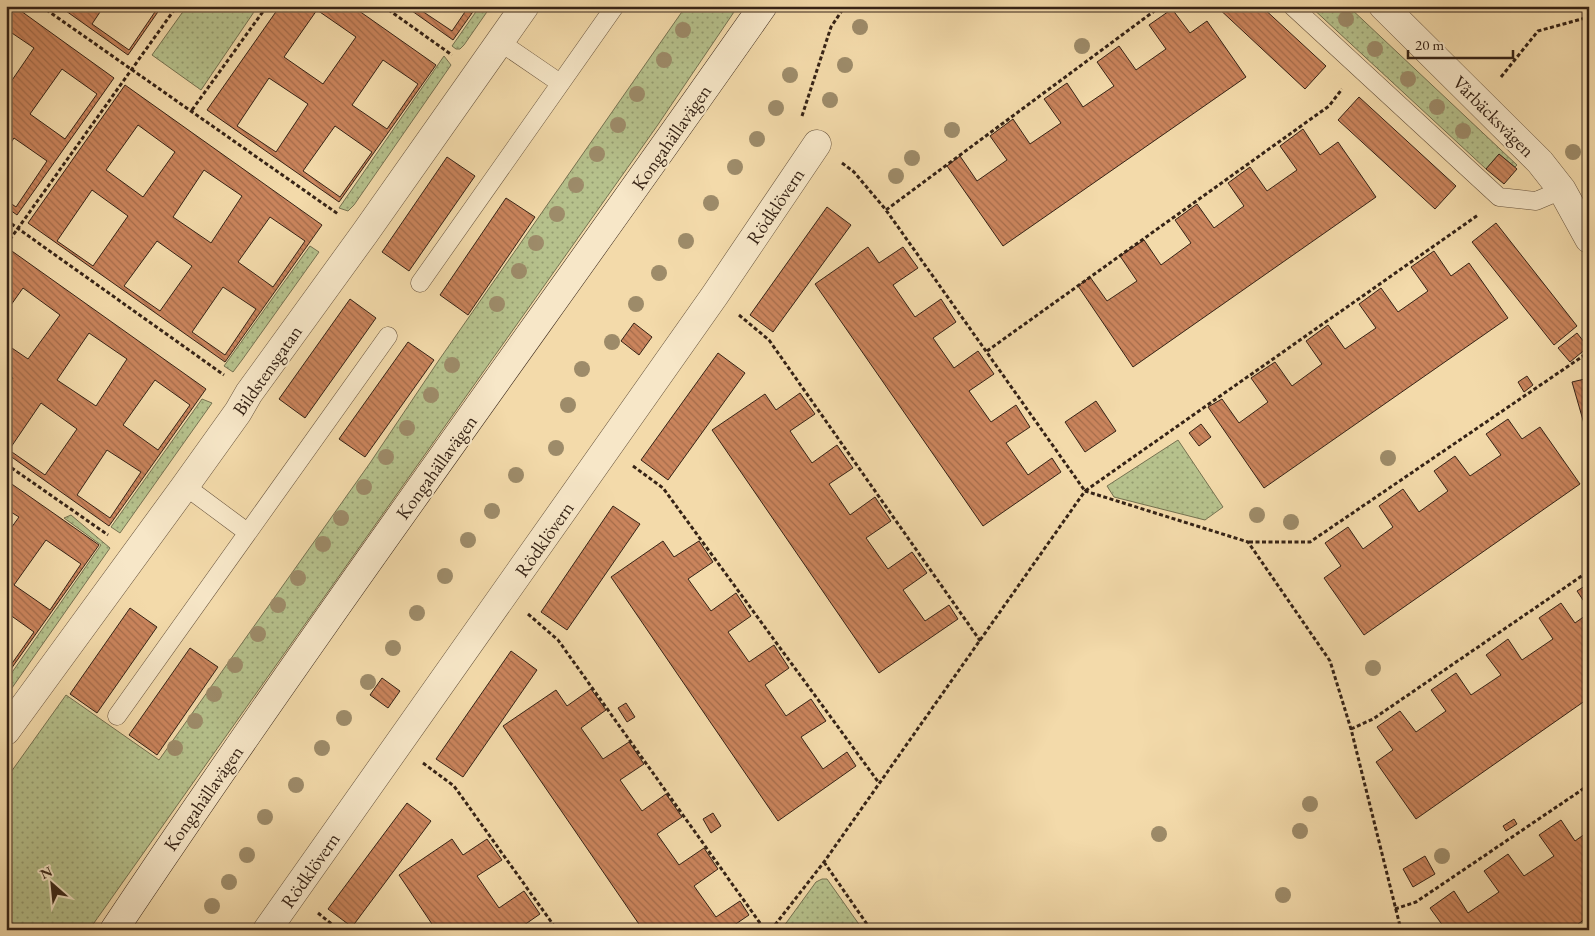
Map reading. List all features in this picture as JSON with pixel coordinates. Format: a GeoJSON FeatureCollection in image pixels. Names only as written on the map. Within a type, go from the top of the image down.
{"type":"FeatureCollection","features":[{"type":"Feature","properties":{"kind":"street","name":"Bildstensgatan"},"geometry":{"type":"LineString","coordinates":[[6,732],[238,412],[249,392],[365,233],[525,6]]}},
{"type":"Feature","properties":{"kind":"street","name":"Kongahällavägen"},"geometry":{"type":"LineString","coordinates":[[114,930],[200,802],[373,555],[601,237],[763,6]]}},
{"type":"Feature","properties":{"kind":"street","name":"Vårbäcksvägen"},"geometry":{"type":"LineString","coordinates":[[1383,6],[1540,162],[1562,190],[1589,239]]}},
{"type":"Feature","properties":{"kind":"street","name":"Rödklövern"},"geometry":{"type":"LineString","coordinates":[[266,930],[716,295],[817,144]]}},
{"type":"Feature","properties":{"kind":"lane"},"geometry":{"type":"LineString","coordinates":[[420,283],[615,6]]}},
{"type":"Feature","properties":{"kind":"lane"},"geometry":{"type":"LineString","coordinates":[[1292,6],[1499,197],[1536,201],[1562,190]]}},
{"type":"Feature","properties":{"kind":"lane"},"geometry":{"type":"LineString","coordinates":[[500,42],[560,83]]}},
{"type":"Feature","properties":{"kind":"lane"},"geometry":{"type":"LineString","coordinates":[[117,716],[388,336]]}},
{"type":"Feature","properties":{"kind":"lane"},"geometry":{"type":"LineString","coordinates":[[185,486],[247,532]]}},
{"type":"Feature","properties":{"kind":"path"},"geometry":{"type":"LineString","coordinates":[[41,6],[365,233]]}},
{"type":"Feature","properties":{"kind":"path"},"geometry":{"type":"LineString","coordinates":[[6,245],[133,71],[177,6]]}},
{"type":"Feature","properties":{"kind":"path"},"geometry":{"type":"LineString","coordinates":[[192,110],[267,6]]}},
{"type":"Feature","properties":{"kind":"path"},"geometry":{"type":"LineString","coordinates":[[383,6],[478,73]]}},
{"type":"Feature","properties":{"kind":"path"},"geometry":{"type":"LineString","coordinates":[[844,6],[831,27],[801,115],[817,144],[854,172],[886,210],[1085,491],[1248,542],[1310,542],[1589,352]]}},
{"type":"Feature","properties":{"kind":"path"},"geometry":{"type":"LineString","coordinates":[[886,210],[1161,6]]}},
{"type":"Feature","properties":{"kind":"path"},"geometry":{"type":"LineString","coordinates":[[1480,102],[1538,31],[1589,17]]}},
{"type":"Feature","properties":{"kind":"path"},"geometry":{"type":"LineString","coordinates":[[987,351],[1329,106],[1358,68]]}},
{"type":"Feature","properties":{"kind":"path"},"geometry":{"type":"LineString","coordinates":[[771,930],[824,862],[981,642],[1085,491],[1481,213],[1499,197]]}},
{"type":"Feature","properties":{"kind":"path"},"geometry":{"type":"LineString","coordinates":[[6,220],[249,392]]}},
{"type":"Feature","properties":{"kind":"path"},"geometry":{"type":"LineString","coordinates":[[716,295],[769,340],[981,642]]}},
{"type":"Feature","properties":{"kind":"path"},"geometry":{"type":"LineString","coordinates":[[609,447],[663,488],[879,783]]}},
{"type":"Feature","properties":{"kind":"path"},"geometry":{"type":"LineString","coordinates":[[6,464],[136,554]]}},
{"type":"Feature","properties":{"kind":"path"},"geometry":{"type":"LineString","coordinates":[[1248,542],[1330,661],[1351,729],[1401,930]]}},
{"type":"Feature","properties":{"kind":"path"},"geometry":{"type":"LineString","coordinates":[[1351,729],[1373,719],[1589,571]]}},
{"type":"Feature","properties":{"kind":"path"},"geometry":{"type":"LineString","coordinates":[[506,593],[558,640],[765,930]]}},
{"type":"Feature","properties":{"kind":"path"},"geometry":{"type":"LineString","coordinates":[[399,744],[454,786],[557,930]]}},
{"type":"Feature","properties":{"kind":"path"},"geometry":{"type":"LineString","coordinates":[[1395,909],[1416,902],[1589,785]]}},
{"type":"Feature","properties":{"kind":"path"},"geometry":{"type":"LineString","coordinates":[[824,862],[871,930]]}},
{"type":"Feature","properties":{"kind":"green space"},"geometry":{"type":"Polygon","coordinates":[[[187,6],[258,6],[201,90],[152,55],[187,6]]]}},
{"type":"Feature","properties":{"kind":"green space"},"geometry":{"type":"Polygon","coordinates":[[[480,6],[491,6],[464,45],[460,49],[456,49],[452,46],[480,6]]]}},
{"type":"Feature","properties":{"kind":"green space"},"geometry":{"type":"Polygon","coordinates":[[[686,6],[738,6],[657,126],[89,930],[6,930],[6,779],[66,695],[159,760],[370,463],[439,360],[686,6]]]}},
{"type":"Feature","properties":{"kind":"green space"},"geometry":{"type":"Polygon","coordinates":[[[1310,6],[1348,6],[1517,165],[1515,167],[1499,154],[1486,169],[1310,6]]]}},
{"type":"Feature","properties":{"kind":"green space"},"geometry":{"type":"Polygon","coordinates":[[[444,56],[451,65],[354,205],[348,211],[339,208],[444,56]]]}},
{"type":"Feature","properties":{"kind":"green space"},"geometry":{"type":"Polygon","coordinates":[[[310,246],[319,252],[233,372],[224,366],[310,246]]]}},
{"type":"Feature","properties":{"kind":"green space"},"geometry":{"type":"Polygon","coordinates":[[[202,399],[212,403],[120,533],[111,527],[202,399]]]}},
{"type":"Feature","properties":{"kind":"green space"},"geometry":{"type":"Polygon","coordinates":[[[1178,440],[1223,507],[1205,520],[1114,497],[1107,486],[1178,440]]]}},
{"type":"Feature","properties":{"kind":"green space"},"geometry":{"type":"Polygon","coordinates":[[[71,515],[110,548],[7,695],[6,681],[101,545],[64,518],[71,515]]]}},
{"type":"Feature","properties":{"kind":"green space"},"geometry":{"type":"Polygon","coordinates":[[[827,879],[863,930],[781,930],[816,882],[827,879]]]}},
{"type":"Feature","properties":{"kind":"building"},"geometry":{"type":"Polygon","coordinates":[[[6,6],[14,6],[114,78],[17,215],[6,207],[6,200],[16,207],[47,161],[14,138],[6,150],[6,89],[34,48],[6,29],[6,6]],[[62,69],[30,114],[65,139],[97,94],[62,69]]]}},
{"type":"Feature","properties":{"kind":"building"},"geometry":{"type":"Polygon","coordinates":[[[59,6],[104,6],[92,24],[129,50],[159,6],[162,6],[128,55],[59,6]]]}},
{"type":"Feature","properties":{"kind":"building"},"geometry":{"type":"Polygon","coordinates":[[[280,6],[352,6],[436,65],[339,202],[207,110],[280,6]],[[317,10],[284,57],[323,84],[356,37],[317,10]],[[383,60],[352,105],[387,129],[418,84],[383,60]],[[269,78],[237,126],[276,152],[308,104],[269,78]],[[335,126],[303,171],[340,197],[372,152],[335,126]]]}},
{"type":"Feature","properties":{"kind":"building"},"geometry":{"type":"Polygon","coordinates":[[[405,6],[420,6],[419,9],[452,31],[469,6],[477,6],[453,40],[405,6]]]}},
{"type":"Feature","properties":{"kind":"building"},"geometry":{"type":"Polygon","coordinates":[[[1216,6],[1261,6],[1326,66],[1305,89],[1216,6]]]}},
{"type":"Feature","properties":{"kind":"building"},"geometry":{"type":"Polygon","coordinates":[[[1172,9],[1190,33],[1207,21],[1246,77],[1003,246],[947,166],[960,156],[977,181],[1007,160],[990,136],[1013,119],[1030,144],[1061,123],[1044,99],[1067,83],[1083,107],[1114,86],[1097,62],[1119,46],[1136,70],[1166,49],[1149,25],[1172,9]]]}},
{"type":"Feature","properties":{"kind":"building"},"geometry":{"type":"Polygon","coordinates":[[[125,85],[322,225],[225,362],[28,223],[125,85]],[[138,125],[106,170],[143,197],[175,152],[138,125]],[[204,170],[173,217],[211,243],[242,196],[204,170]],[[92,190],[57,241],[93,266],[128,216],[92,190]],[[270,217],[238,262],[273,287],[305,241],[270,217]],[[157,241],[124,286],[160,311],[192,266],[157,241]],[[223,287],[192,332],[225,355],[256,309],[223,287]]]}},
{"type":"Feature","properties":{"kind":"building"},"geometry":{"type":"Polygon","coordinates":[[[1359,97],[1456,186],[1435,209],[1338,120],[1359,97]]]}},
{"type":"Feature","properties":{"kind":"building"},"geometry":{"type":"Polygon","coordinates":[[[1303,129],[1320,155],[1338,142],[1376,197],[1133,367],[1078,286],[1090,277],[1107,301],[1137,281],[1120,256],[1144,240],[1161,265],[1191,243],[1175,220],[1197,204],[1214,228],[1244,206],[1228,183],[1250,167],[1267,191],[1297,170],[1280,146],[1303,129]]]}},
{"type":"Feature","properties":{"kind":"building"},"geometry":{"type":"Polygon","coordinates":[[[1499,154],[1517,169],[1504,184],[1486,169],[1499,154]]]}},
{"type":"Feature","properties":{"kind":"building"},"geometry":{"type":"Polygon","coordinates":[[[447,157],[475,176],[409,271],[382,252],[447,157]]]}},
{"type":"Feature","properties":{"kind":"building"},"geometry":{"type":"Polygon","coordinates":[[[506,198],[535,217],[468,315],[440,295],[506,198]]]}},
{"type":"Feature","properties":{"kind":"building"},"geometry":{"type":"Polygon","coordinates":[[[827,207],[851,225],[773,332],[750,315],[827,207]]]}},
{"type":"Feature","properties":{"kind":"building"},"geometry":{"type":"Polygon","coordinates":[[[1496,223],[1577,326],[1554,345],[1472,242],[1496,223]]]}},
{"type":"Feature","properties":{"kind":"building"},"geometry":{"type":"Polygon","coordinates":[[[868,247],[879,263],[903,247],[918,268],[893,285],[915,317],[941,299],[956,322],[933,338],[954,368],[978,351],[994,374],[969,391],[991,422],[1016,405],[1030,427],[1006,443],[1028,475],[1052,458],[1061,472],[983,526],[815,284],[868,247]]]}},
{"type":"Feature","properties":{"kind":"building"},"geometry":{"type":"Polygon","coordinates":[[[9,249],[206,389],[109,526],[6,453],[6,388],[13,378],[6,374],[6,344],[28,359],[60,315],[23,288],[6,312],[6,253],[9,249]],[[89,333],[57,380],[96,406],[127,359],[89,333]],[[155,380],[123,425],[158,450],[190,405],[155,380]],[[41,403],[9,450],[45,475],[77,429],[41,403]],[[107,450],[77,495],[110,518],[141,472],[107,450]]]}},
{"type":"Feature","properties":{"kind":"building"},"geometry":{"type":"Polygon","coordinates":[[[1434,251],[1451,276],[1469,263],[1508,318],[1264,488],[1208,407],[1222,399],[1239,423],[1268,402],[1251,378],[1275,362],[1292,386],[1322,364],[1306,341],[1328,325],[1345,349],[1376,328],[1359,304],[1381,288],[1398,312],[1428,291],[1411,267],[1434,251]]]}},
{"type":"Feature","properties":{"kind":"building"},"geometry":{"type":"Polygon","coordinates":[[[350,299],[376,318],[305,418],[279,399],[350,299]]]}},
{"type":"Feature","properties":{"kind":"building"},"geometry":{"type":"Polygon","coordinates":[[[634,323],[652,337],[639,355],[621,341],[634,323]]]}},
{"type":"Feature","properties":{"kind":"building"},"geometry":{"type":"Polygon","coordinates":[[[1577,333],[1588,347],[1570,362],[1558,348],[1577,333]]]}},
{"type":"Feature","properties":{"kind":"building"},"geometry":{"type":"Polygon","coordinates":[[[408,342],[434,360],[365,457],[339,439],[408,342]]]}},
{"type":"Feature","properties":{"kind":"building"},"geometry":{"type":"Polygon","coordinates":[[[718,353],[745,373],[668,480],[641,460],[718,353]]]}},
{"type":"Feature","properties":{"kind":"building"},"geometry":{"type":"Polygon","coordinates":[[[1527,376],[1533,385],[1524,392],[1518,382],[1527,376]]]}},
{"type":"Feature","properties":{"kind":"building"},"geometry":{"type":"Polygon","coordinates":[[[1589,378],[1589,441],[1572,382],[1589,378]]]}},
{"type":"Feature","properties":{"kind":"building"},"geometry":{"type":"Polygon","coordinates":[[[800,393],[815,414],[790,431],[812,463],[837,445],[853,468],[829,484],[850,515],[875,497],[891,521],[866,538],[888,569],[912,552],[927,573],[903,590],[925,621],[949,605],[958,619],[879,673],[712,430],[765,394],[776,410],[800,393]]]}},
{"type":"Feature","properties":{"kind":"building"},"geometry":{"type":"Polygon","coordinates":[[[1096,401],[1116,431],[1085,452],[1065,422],[1096,401]]]}},
{"type":"Feature","properties":{"kind":"building"},"geometry":{"type":"Polygon","coordinates":[[[1508,419],[1522,439],[1540,427],[1580,484],[1364,635],[1324,578],[1341,566],[1325,543],[1348,527],[1363,549],[1393,527],[1379,506],[1403,489],[1419,512],[1448,491],[1434,471],[1455,456],[1470,476],[1501,455],[1486,434],[1508,419]]]}},
{"type":"Feature","properties":{"kind":"building"},"geometry":{"type":"Polygon","coordinates":[[[1201,424],[1211,437],[1199,446],[1189,433],[1201,424]]]}},
{"type":"Feature","properties":{"kind":"building"},"geometry":{"type":"Polygon","coordinates":[[[6,480],[99,545],[6,676],[6,672],[34,632],[6,612],[6,535],[19,517],[6,509],[6,480]],[[46,540],[14,585],[50,610],[81,564],[46,540]]]}},
{"type":"Feature","properties":{"kind":"building"},"geometry":{"type":"Polygon","coordinates":[[[613,506],[640,524],[567,630],[541,612],[613,506]]]}},
{"type":"Feature","properties":{"kind":"building"},"geometry":{"type":"Polygon","coordinates":[[[663,541],[674,557],[699,541],[713,562],[688,579],[711,611],[736,593],[751,616],[728,632],[749,662],[774,645],[789,668],[765,685],[786,716],[811,699],[826,721],[801,737],[823,769],[847,752],[856,766],[778,821],[611,577],[663,541]]]}},
{"type":"Feature","properties":{"kind":"building"},"geometry":{"type":"Polygon","coordinates":[[[1588,584],[1589,586],[1589,609],[1577,591],[1588,584]]]}},
{"type":"Feature","properties":{"kind":"building"},"geometry":{"type":"Polygon","coordinates":[[[1561,603],[1575,623],[1589,613],[1589,698],[1416,819],[1376,762],[1393,750],[1377,727],[1400,711],[1416,732],[1446,711],[1431,690],[1456,673],[1471,695],[1501,675],[1486,655],[1508,639],[1522,660],[1553,639],[1539,618],[1561,603]]]}},
{"type":"Feature","properties":{"kind":"building"},"geometry":{"type":"Polygon","coordinates":[[[130,608],[157,627],[97,713],[70,694],[130,608]]]}},
{"type":"Feature","properties":{"kind":"building"},"geometry":{"type":"Polygon","coordinates":[[[190,648],[218,667],[157,755],[129,735],[190,648]]]}},
{"type":"Feature","properties":{"kind":"building"},"geometry":{"type":"Polygon","coordinates":[[[511,651],[537,670],[463,777],[436,759],[511,651]]]}},
{"type":"Feature","properties":{"kind":"building"},"geometry":{"type":"Polygon","coordinates":[[[382,678],[400,691],[388,708],[370,695],[382,678]]]}},
{"type":"Feature","properties":{"kind":"building"},"geometry":{"type":"Polygon","coordinates":[[[591,689],[606,710],[581,728],[603,759],[629,742],[644,764],[620,780],[642,811],[666,794],[682,817],[657,834],[679,865],[704,848],[718,869],[694,886],[716,917],[740,901],[749,915],[727,930],[643,930],[503,726],[556,690],[567,706],[591,689]]]}},
{"type":"Feature","properties":{"kind":"building"},"geometry":{"type":"Polygon","coordinates":[[[626,703],[635,717],[627,722],[618,708],[626,703]]]}},
{"type":"Feature","properties":{"kind":"building"},"geometry":{"type":"Polygon","coordinates":[[[407,803],[431,821],[352,927],[328,909],[407,803]]]}},
{"type":"Feature","properties":{"kind":"building"},"geometry":{"type":"Polygon","coordinates":[[[713,813],[721,826],[711,833],[703,819],[713,813]]]}},
{"type":"Feature","properties":{"kind":"building"},"geometry":{"type":"Polygon","coordinates":[[[1514,819],[1517,824],[1506,831],[1503,826],[1514,819]]]}},
{"type":"Feature","properties":{"kind":"building"},"geometry":{"type":"Polygon","coordinates":[[[1561,820],[1575,841],[1589,831],[1589,916],[1570,930],[1446,930],[1430,908],[1454,891],[1468,913],[1499,892],[1484,871],[1508,854],[1524,876],[1554,856],[1539,835],[1561,820]]]}},
{"type":"Feature","properties":{"kind":"building"},"geometry":{"type":"Polygon","coordinates":[[[452,839],[463,855],[487,839],[502,860],[477,876],[499,908],[524,891],[540,914],[517,930],[436,930],[399,875],[452,839]]]}},
{"type":"Feature","properties":{"kind":"building"},"geometry":{"type":"Polygon","coordinates":[[[1425,856],[1435,874],[1413,887],[1403,869],[1425,856]]]}}]}
